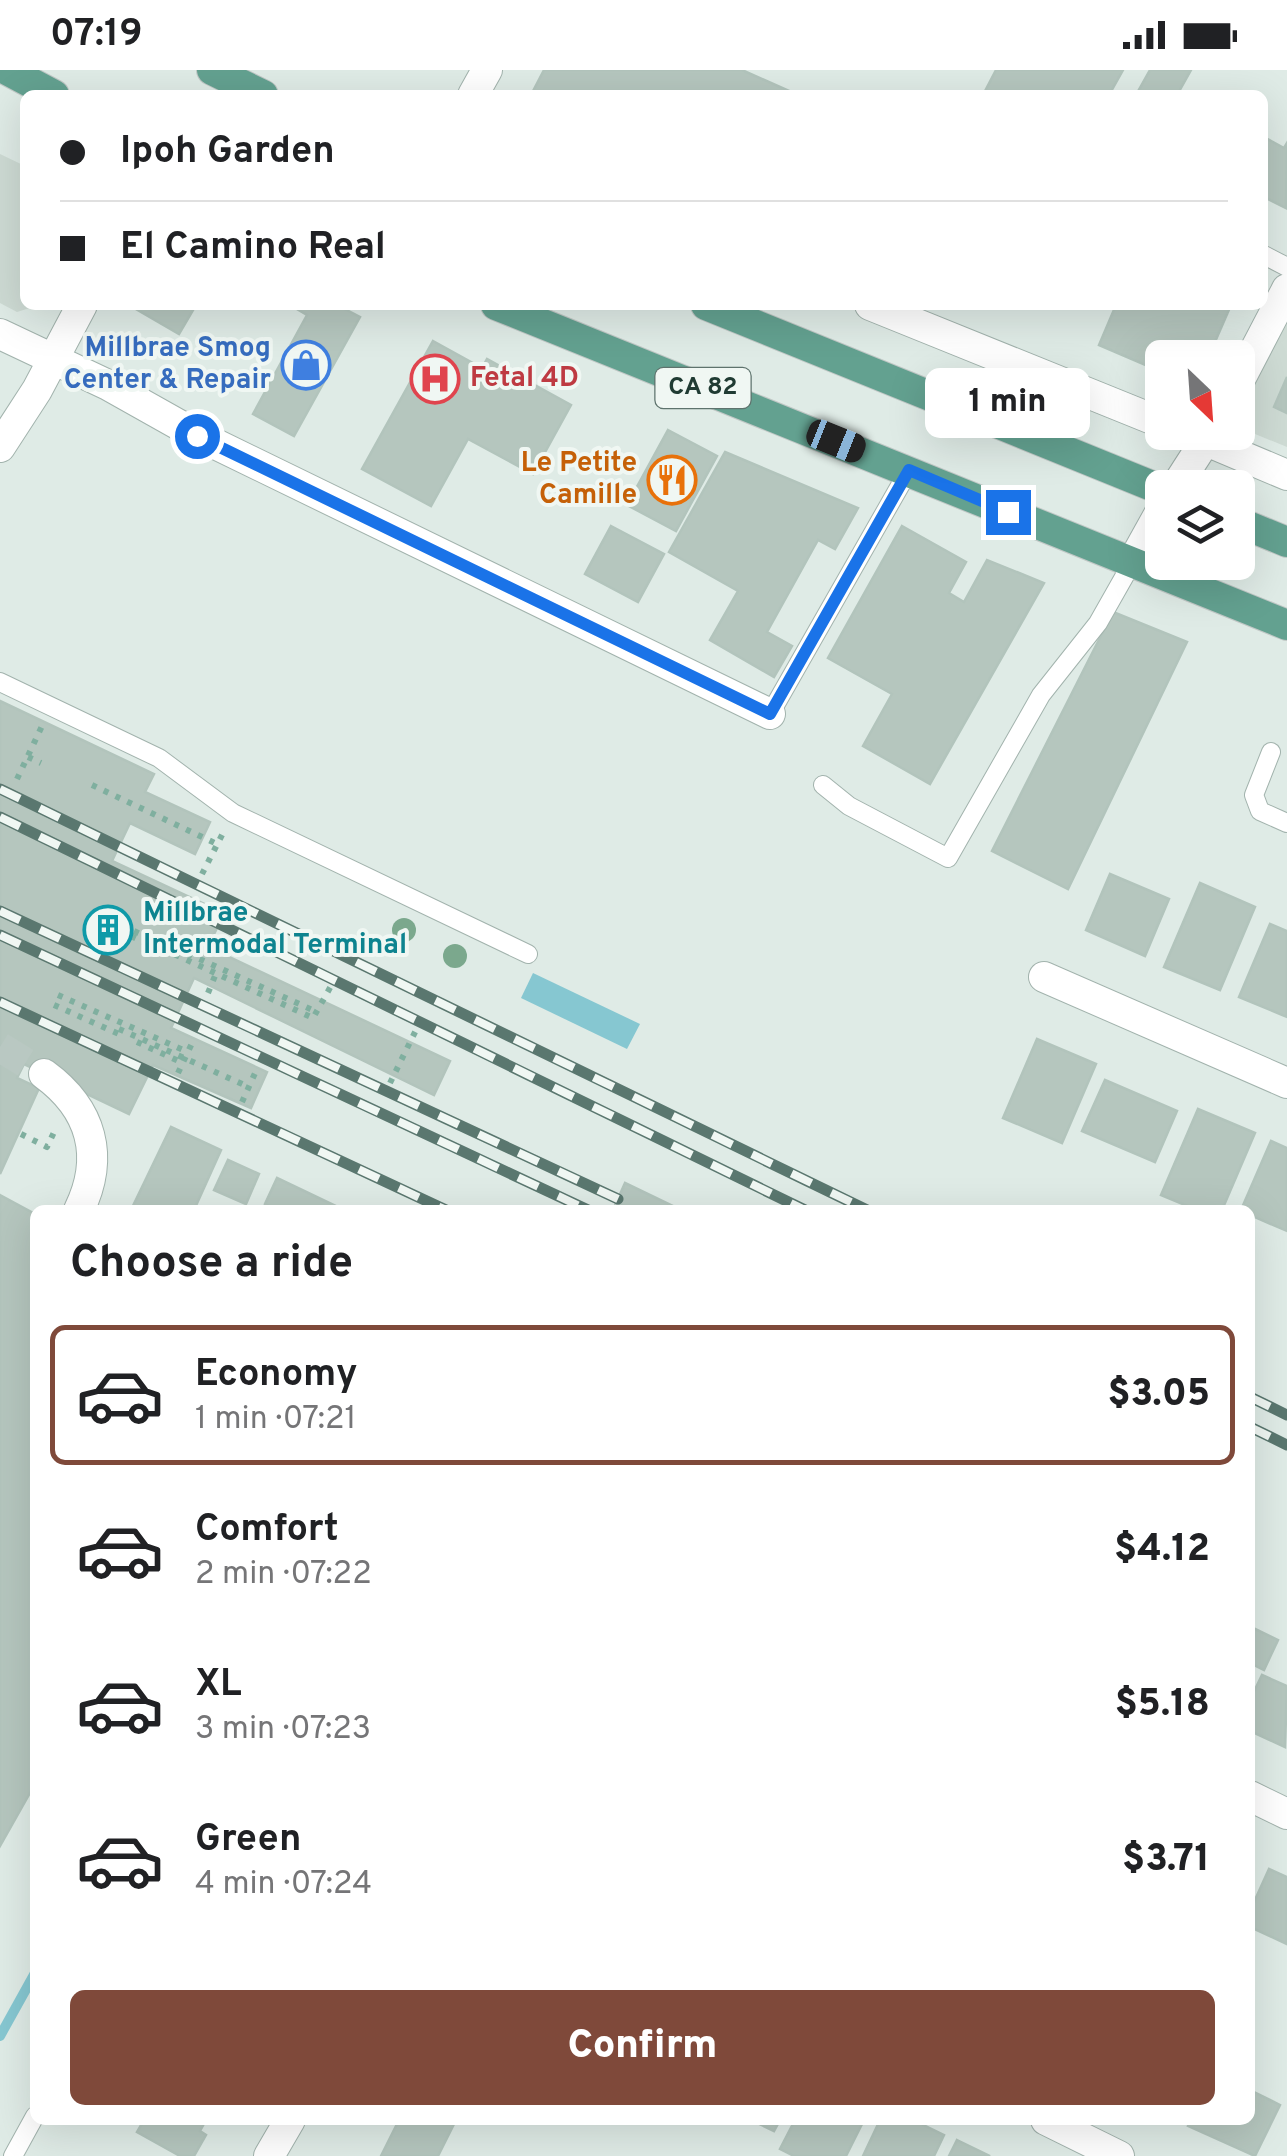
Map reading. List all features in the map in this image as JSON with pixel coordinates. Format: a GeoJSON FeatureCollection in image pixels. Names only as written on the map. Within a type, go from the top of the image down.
{"type":"FeatureCollection","features":[{"type":"Feature","properties":{"kind":"main road"},"geometry":{"type":"LineString","coordinates":[[2,70],[44,90]]}},
{"type":"Feature","properties":{"kind":"main road"},"geometry":{"type":"LineString","coordinates":[[219,72],[253,90]]}},
{"type":"Feature","properties":{"kind":"main road","name":"CA 82"},"geometry":{"type":"LineString","coordinates":[[509,310],[1287,625]]}},
{"type":"Feature","properties":{"kind":"main road"},"geometry":{"type":"LineString","coordinates":[[718,310],[1145,483]]}},
{"type":"Feature","properties":{"kind":"main road"},"geometry":{"type":"LineString","coordinates":[[1255,529],[1287,542]]}},
{"type":"Feature","properties":{"kind":"street"},"geometry":{"type":"LineString","coordinates":[[1255,350],[1287,288]]}},
{"type":"Feature","properties":{"kind":"street"},"geometry":{"type":"LineString","coordinates":[[0,447],[54,360],[79,310]]}},
{"type":"Feature","properties":{"kind":"street"},"geometry":{"type":"LineString","coordinates":[[882,310],[1145,416]]}},
{"type":"Feature","properties":{"kind":"street"},"geometry":{"type":"LineString","coordinates":[[0,334],[197,436],[770,714]]}},
{"type":"Feature","properties":{"kind":"street"},"geometry":{"type":"LineString","coordinates":[[1233,450],[1287,474]]}},
{"type":"Feature","properties":{"kind":"street"},"geometry":{"type":"LineString","coordinates":[[1132,563],[1145,540]]}},
{"type":"Feature","properties":{"kind":"street"},"geometry":{"type":"LineString","coordinates":[[1044,977],[1287,1083]]}},
{"type":"Feature","properties":{"kind":"street"},"geometry":{"type":"LineString","coordinates":[[44,1074],[67,1091],[87,1119],[94,1152],[89,1189],[81,1205]]}},
{"type":"Feature","properties":{"kind":"street"},"geometry":{"type":"LineString","coordinates":[[1255,1798],[1287,1814]]}},
{"type":"Feature","properties":{"kind":"street"},"geometry":{"type":"LineString","coordinates":[[269,2156],[287,2125]]}},
{"type":"Feature","properties":{"kind":"street"},"geometry":{"type":"LineString","coordinates":[[1056,2125],[1120,2156]]}},
{"type":"Feature","properties":{"kind":"lane"},"geometry":{"type":"LineString","coordinates":[[770,714],[909,470]]}},
{"type":"Feature","properties":{"kind":"lane"},"geometry":{"type":"LineString","coordinates":[[824,785],[849,806],[948,858],[1041,695],[1098,623],[1132,563]]}},
{"type":"Feature","properties":{"kind":"lane"},"geometry":{"type":"LineString","coordinates":[[0,682],[159,758],[234,813],[528,954]]}},
{"type":"Feature","properties":{"kind":"lane"},"geometry":{"type":"LineString","coordinates":[[1270,752],[1254,794],[1260,811],[1287,822]]}},
{"type":"Feature","properties":{"kind":"lane"},"geometry":{"type":"LineString","coordinates":[[13,2156],[30,2125]]}},
{"type":"Feature","properties":{"kind":"path"},"geometry":{"type":"LineString","coordinates":[[17,778],[52,707]]}},
{"type":"Feature","properties":{"kind":"path"},"geometry":{"type":"LineString","coordinates":[[28,757],[41,763]]}},
{"type":"Feature","properties":{"kind":"path"},"geometry":{"type":"LineString","coordinates":[[92,784],[217,844]]}},
{"type":"Feature","properties":{"kind":"path"},"geometry":{"type":"LineString","coordinates":[[202,874],[234,813]]}},
{"type":"Feature","properties":{"kind":"path"},"geometry":{"type":"LineString","coordinates":[[98,916],[218,971],[208,993]]}},
{"type":"Feature","properties":{"kind":"path"},"geometry":{"type":"LineString","coordinates":[[163,946],[313,1018],[330,986]]}},
{"type":"Feature","properties":{"kind":"path"},"geometry":{"type":"LineString","coordinates":[[58,995],[188,1052]]}},
{"type":"Feature","properties":{"kind":"path"},"geometry":{"type":"LineString","coordinates":[[54,1004],[183,1063]]}},
{"type":"Feature","properties":{"kind":"path"},"geometry":{"type":"LineString","coordinates":[[390,1083],[416,1028]]}},
{"type":"Feature","properties":{"kind":"path"},"geometry":{"type":"LineString","coordinates":[[119,1029],[249,1087]]}},
{"type":"Feature","properties":{"kind":"path"},"geometry":{"type":"LineString","coordinates":[[178,1073],[193,1041]]}},
{"type":"Feature","properties":{"kind":"path"},"geometry":{"type":"LineString","coordinates":[[242,1102],[256,1071]]}},
{"type":"Feature","properties":{"kind":"path"},"geometry":{"type":"LineString","coordinates":[[21,1134],[47,1147],[62,1115]]}},
{"type":"Feature","properties":{"kind":"shaded area"},"geometry":{"type":"Polygon","coordinates":[[[0,154],[20,164],[20,310],[23,310],[17,312],[0,303],[0,154]]]}},
{"type":"Feature","properties":{"kind":"shaded area"},"geometry":{"type":"Polygon","coordinates":[[[1287,305],[1287,447],[1255,434],[1255,362],[1287,305]]]}},
{"type":"Feature","properties":{"kind":"water"},"geometry":{"type":"Polygon","coordinates":[[[533,973],[640,1024],[627,1049],[521,998],[533,973]]]}},
{"type":"Feature","properties":{"kind":"building"},"geometry":{"type":"Polygon","coordinates":[[[544,70],[742,70],[787,90],[534,90],[544,70]]]}},
{"type":"Feature","properties":{"kind":"building"},"geometry":{"type":"Polygon","coordinates":[[[996,70],[1123,70],[1112,90],[986,90],[996,70]]]}},
{"type":"Feature","properties":{"kind":"building"},"geometry":{"type":"Polygon","coordinates":[[[1150,70],[1191,70],[1180,90],[1139,90],[1150,70]]]}},
{"type":"Feature","properties":{"kind":"building"},"geometry":{"type":"Polygon","coordinates":[[[1268,139],[1284,148],[1287,143],[1286,208],[1268,199],[1268,139]]]}},
{"type":"Feature","properties":{"kind":"building"},"geometry":{"type":"Polygon","coordinates":[[[138,310],[193,310],[179,334],[138,310]]]}},
{"type":"Feature","properties":{"kind":"building","name":"Millbrae Smog Center & Repair"},"geometry":{"type":"Polygon","coordinates":[[[298,310],[347,310],[360,317],[294,436],[253,414],[307,315],[298,310]]]}},
{"type":"Feature","properties":{"kind":"building"},"geometry":{"type":"Polygon","coordinates":[[[1114,310],[1229,310],[1216,340],[1145,340],[1145,365],[1099,345],[1114,310]]]}},
{"type":"Feature","properties":{"kind":"building"},"geometry":{"type":"Polygon","coordinates":[[[433,341],[482,368],[487,359],[571,405],[533,474],[468,439],[431,506],[362,469],[433,341]]]}},
{"type":"Feature","properties":{"kind":"building"},"geometry":{"type":"Polygon","coordinates":[[[1287,377],[1287,413],[1274,407],[1287,377]]]}},
{"type":"Feature","properties":{"kind":"building","name":"Le Petite Camille"},"geometry":{"type":"Polygon","coordinates":[[[668,430],[717,456],[676,531],[627,505],[668,430]]]}},
{"type":"Feature","properties":{"kind":"building"},"geometry":{"type":"Polygon","coordinates":[[[725,452],[858,508],[835,549],[818,540],[767,632],[792,646],[774,677],[710,640],[738,591],[669,552],[725,452]]]}},
{"type":"Feature","properties":{"kind":"building"},"geometry":{"type":"Polygon","coordinates":[[[611,526],[664,554],[638,602],[585,574],[611,526]]]}},
{"type":"Feature","properties":{"kind":"building"},"geometry":{"type":"Polygon","coordinates":[[[902,526],[966,562],[949,593],[964,602],[987,560],[1044,583],[930,784],[863,746],[892,694],[828,658],[902,526]]]}},
{"type":"Feature","properties":{"kind":"building"},"geometry":{"type":"Polygon","coordinates":[[[1113,612],[1187,642],[1068,889],[992,851],[1113,612]]]}},
{"type":"Feature","properties":{"kind":"building","name":"Millbrae Intermodal Terminal"},"geometry":{"type":"Polygon","coordinates":[[[0,701],[154,774],[145,792],[210,822],[195,854],[130,823],[112,861],[224,913],[208,947],[450,1061],[434,1095],[194,978],[171,1028],[267,1072],[251,1108],[153,1065],[129,1114],[24,1064],[17,1078],[39,1088],[0,1174],[0,701]]]}},
{"type":"Feature","properties":{"kind":"building"},"geometry":{"type":"Polygon","coordinates":[[[1110,874],[1169,899],[1145,956],[1086,930],[1110,874]]]}},
{"type":"Feature","properties":{"kind":"building"},"geometry":{"type":"Polygon","coordinates":[[[1200,883],[1255,907],[1220,990],[1164,967],[1200,883]]]}},
{"type":"Feature","properties":{"kind":"building"},"geometry":{"type":"Polygon","coordinates":[[[1270,924],[1287,931],[1287,1017],[1239,997],[1270,924]]]}},
{"type":"Feature","properties":{"kind":"building"},"geometry":{"type":"Polygon","coordinates":[[[1037,1039],[1096,1064],[1062,1143],[1003,1118],[1037,1039]]]}},
{"type":"Feature","properties":{"kind":"building"},"geometry":{"type":"Polygon","coordinates":[[[1105,1080],[1177,1111],[1155,1162],[1082,1131],[1105,1080]]]}},
{"type":"Feature","properties":{"kind":"building"},"geometry":{"type":"Polygon","coordinates":[[[1198,1109],[1255,1133],[1224,1205],[1185,1205],[1161,1195],[1198,1109]]]}},
{"type":"Feature","properties":{"kind":"building"},"geometry":{"type":"Polygon","coordinates":[[[171,1127],[221,1150],[196,1205],[133,1205],[171,1127]]]}},
{"type":"Feature","properties":{"kind":"building"},"geometry":{"type":"Polygon","coordinates":[[[1271,1141],[1287,1148],[1287,1231],[1255,1217],[1255,1205],[1243,1205],[1271,1141]]]}},
{"type":"Feature","properties":{"kind":"building"},"geometry":{"type":"Polygon","coordinates":[[[228,1160],[259,1174],[246,1204],[214,1190],[228,1160]]]}},
{"type":"Feature","properties":{"kind":"building"},"geometry":{"type":"Polygon","coordinates":[[[277,1178],[334,1205],[267,1205],[277,1178]]]}},
{"type":"Feature","properties":{"kind":"building"},"geometry":{"type":"Polygon","coordinates":[[[625,1183],[671,1205],[615,1205],[625,1183]]]}},
{"type":"Feature","properties":{"kind":"building"},"geometry":{"type":"Polygon","coordinates":[[[0,1195],[30,1211],[30,1793],[0,1846],[0,1195]]]}},
{"type":"Feature","properties":{"kind":"building"},"geometry":{"type":"Polygon","coordinates":[[[1255,1629],[1278,1640],[1264,1670],[1255,1666],[1255,1629]]]}},
{"type":"Feature","properties":{"kind":"building"},"geometry":{"type":"Polygon","coordinates":[[[1262,1675],[1287,1686],[1285,1747],[1255,1733],[1255,1690],[1262,1675]]]}},
{"type":"Feature","properties":{"kind":"building"},"geometry":{"type":"Polygon","coordinates":[[[1269,1869],[1287,1877],[1287,1944],[1255,1929],[1255,1900],[1269,1869]]]}},
{"type":"Feature","properties":{"kind":"building"},"geometry":{"type":"Polygon","coordinates":[[[1255,2092],[1280,2105],[1255,2156],[1188,2126],[1255,2125],[1255,2092]]]}},
{"type":"Feature","properties":{"kind":"building"},"geometry":{"type":"Polygon","coordinates":[[[141,2125],[203,2125],[200,2131],[206,2135],[194,2156],[180,2156],[137,2132],[141,2125]]]}},
{"type":"Feature","properties":{"kind":"building"},"geometry":{"type":"Polygon","coordinates":[[[396,2125],[454,2125],[438,2156],[381,2156],[396,2125]]]}},
{"type":"Feature","properties":{"kind":"building"},"geometry":{"type":"Polygon","coordinates":[[[792,2125],[862,2125],[846,2156],[794,2156],[780,2149],[792,2125]]]}},
{"type":"Feature","properties":{"kind":"building"},"geometry":{"type":"Polygon","coordinates":[[[878,2125],[923,2125],[944,2135],[934,2156],[863,2156],[878,2125]]]}},
{"type":"Feature","properties":{"kind":"building"},"geometry":{"type":"Polygon","coordinates":[[[957,2140],[990,2156],[949,2156],[957,2140]]]}},
{"type":"Feature","properties":{"kind":"waterway"},"geometry":{"type":"LineString","coordinates":[[0,2036],[30,1982]]}},
{"type":"Feature","properties":{"kind":"tunnel"},"geometry":{"type":"LineString","coordinates":[[0,1047],[44,1074]]}},
{"type":"Feature","properties":{"kind":"railway"},"geometry":{"type":"LineString","coordinates":[[0,789],[857,1205]]}},
{"type":"Feature","properties":{"kind":"railway"},"geometry":{"type":"LineString","coordinates":[[0,817],[795,1205]]}},
{"type":"Feature","properties":{"kind":"railway"},"geometry":{"type":"LineString","coordinates":[[0,911],[618,1199]]}},
{"type":"Feature","properties":{"kind":"railway"},"geometry":{"type":"LineString","coordinates":[[0,935],[577,1205]]}},
{"type":"Feature","properties":{"kind":"railway"},"geometry":{"type":"LineString","coordinates":[[0,1002],[435,1205]]}},
{"type":"Feature","properties":{"kind":"railway"},"geometry":{"type":"LineString","coordinates":[[1255,1399],[1287,1415]]}},
{"type":"Feature","properties":{"kind":"railway"},"geometry":{"type":"LineString","coordinates":[[1255,1429],[1287,1445]]}},
{"type":"Feature","properties":{"kind":"place","name":"Millbrae Smog Center & Repair"},"geometry":{"type":"Point","coordinates":[306,365]}},
{"type":"Feature","properties":{"kind":"place","name":"Fetal 4D"},"geometry":{"type":"Point","coordinates":[435,379]}},
{"type":"Feature","properties":{"kind":"place","name":"Le Petite Camille"},"geometry":{"type":"Point","coordinates":[672,480]}},
{"type":"Feature","properties":{"kind":"place","name":"Millbrae Intermodal Terminal"},"geometry":{"type":"Point","coordinates":[108,930]}},
{"type":"Feature","properties":{"kind":"route"},"geometry":{"type":"LineString","coordinates":[[197,436],[770,714],[909,470],[1008,512]]}}]}
